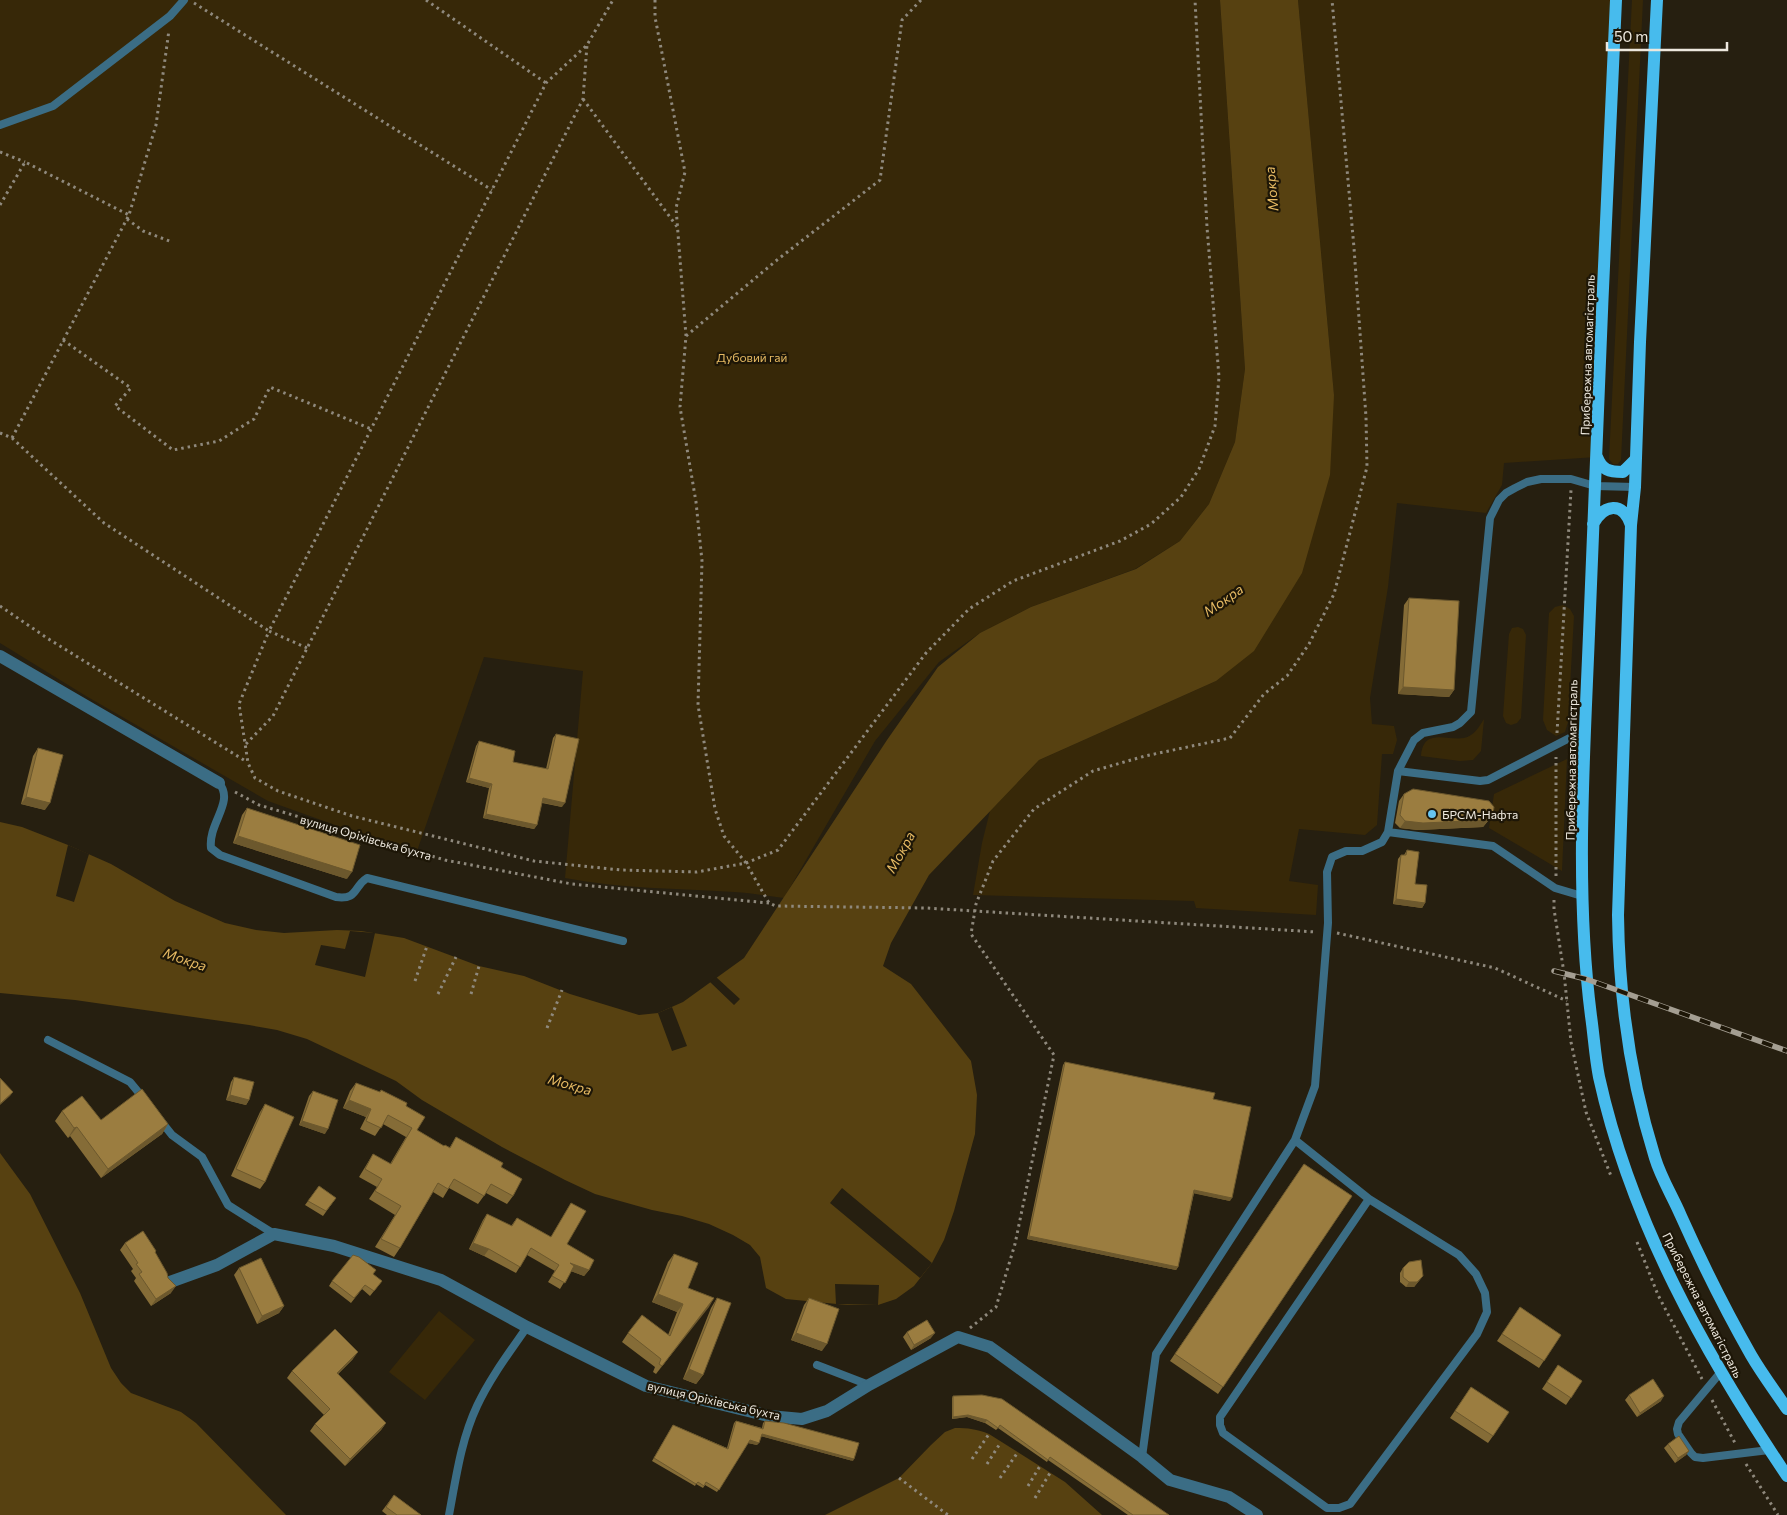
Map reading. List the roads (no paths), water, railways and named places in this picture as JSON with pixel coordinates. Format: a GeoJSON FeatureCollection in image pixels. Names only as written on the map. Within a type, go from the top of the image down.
{"type":"FeatureCollection","features":[{"type":"Feature","properties":{"kind":"main road","name":"Прибережна автомагістраль"},"geometry":{"type":"LineString","coordinates":[[1616,0],[1585,730],[1582,896],[1586,979],[1598,1074],[1617,1144],[1658,1253],[1720,1373],[1787,1476]]}},
{"type":"Feature","properties":{"kind":"main road","name":"Прибережна автомагістраль"},"geometry":{"type":"LineString","coordinates":[[1656,0],[1635,487],[1631,525],[1618,954],[1627,1042],[1636,1091],[1656,1160],[1692,1239],[1752,1356],[1787,1409]]}},
{"type":"Feature","properties":{"kind":"main road"},"geometry":{"type":"LineString","coordinates":[[1597,457],[1600,465],[1610,472],[1622,472],[1636,459]]}},
{"type":"Feature","properties":{"kind":"main road"},"geometry":{"type":"LineString","coordinates":[[1593,524],[1599,514],[1608,508],[1620,508],[1628,515],[1631,525]]}},
{"type":"Feature","properties":{"kind":"street"},"geometry":{"type":"LineString","coordinates":[[0,656],[219,783]]}},
{"type":"Feature","properties":{"kind":"street"},"geometry":{"type":"LineString","coordinates":[[170,1282],[218,1265],[274,1234]]}},
{"type":"Feature","properties":{"kind":"street","name":"вулиця Оріхівська бухта"},"geometry":{"type":"LineString","coordinates":[[274,1234],[334,1246],[441,1280],[527,1328],[646,1386],[769,1416],[802,1419],[827,1411],[869,1385],[958,1337],[990,1347],[1142,1457]]}},
{"type":"Feature","properties":{"kind":"street"},"geometry":{"type":"LineString","coordinates":[[1142,1457],[1170,1480],[1228,1497],[1257,1515]]}},
{"type":"Feature","properties":{"kind":"lane"},"geometry":{"type":"LineString","coordinates":[[0,125],[53,106],[170,16],[184,0]]}},
{"type":"Feature","properties":{"kind":"lane"},"geometry":{"type":"LineString","coordinates":[[1142,1457],[1156,1354],[1295,1140],[1315,1086],[1327,932],[1327,872],[1332,857],[1346,851],[1362,851],[1382,842],[1388,832],[1398,771],[1414,740],[1423,733],[1452,727],[1460,723],[1471,712],[1490,518],[1493,510],[1506,493],[1527,482],[1541,479],[1571,480],[1595,486],[1635,487]]}},
{"type":"Feature","properties":{"kind":"lane"},"geometry":{"type":"LineString","coordinates":[[1398,771],[1480,781],[1488,780],[1585,730]]}},
{"type":"Feature","properties":{"kind":"lane"},"geometry":{"type":"LineString","coordinates":[[219,783],[224,789],[225,800],[210,838],[211,848],[220,855],[336,898],[346,899],[355,894],[362,882],[367,878],[624,941]]}},
{"type":"Feature","properties":{"kind":"lane"},"geometry":{"type":"LineString","coordinates":[[1388,832],[1493,846],[1555,888],[1582,896]]}},
{"type":"Feature","properties":{"kind":"lane"},"geometry":{"type":"LineString","coordinates":[[48,1040],[130,1082],[148,1104]]}},
{"type":"Feature","properties":{"kind":"lane"},"geometry":{"type":"LineString","coordinates":[[154,1112],[172,1135],[202,1157],[228,1205],[274,1234]]}},
{"type":"Feature","properties":{"kind":"lane"},"geometry":{"type":"LineString","coordinates":[[1295,1140],[1369,1199],[1459,1255],[1476,1274],[1485,1294],[1487,1312],[1477,1334],[1350,1504],[1338,1508],[1327,1508],[1223,1433],[1220,1426],[1220,1417],[1369,1199]]}},
{"type":"Feature","properties":{"kind":"lane"},"geometry":{"type":"LineString","coordinates":[[449,1515],[460,1456],[476,1407],[496,1373],[527,1328]]}},
{"type":"Feature","properties":{"kind":"lane"},"geometry":{"type":"LineString","coordinates":[[817,1364],[869,1385]]}},
{"type":"Feature","properties":{"kind":"lane"},"geometry":{"type":"LineString","coordinates":[[1720,1373],[1679,1422],[1678,1434],[1695,1457],[1703,1458],[1769,1450]]}},
{"type":"Feature","properties":{"kind":"water","name":"Мокра"},"geometry":{"type":"Polygon","coordinates":[[[1220,0],[1298,0],[1334,395],[1330,475],[1302,573],[1254,651],[1216,681],[1039,760],[929,875],[891,943],[883,966],[911,984],[971,1061],[977,1095],[975,1134],[954,1211],[944,1240],[932,1263],[914,1286],[896,1299],[878,1305],[847,1305],[786,1299],[766,1288],[760,1257],[750,1245],[733,1235],[709,1224],[595,1194],[502,1147],[422,1100],[396,1081],[307,1039],[277,1030],[249,1025],[75,1000],[0,993],[0,822],[22,827],[111,864],[175,901],[225,923],[256,930],[284,933],[337,930],[361,931],[404,938],[479,966],[524,976],[570,994],[639,1015],[658,1013],[683,1002],[744,958],[887,740],[938,667],[980,633],[1031,607],[1136,569],[1180,541],[1209,504],[1235,442],[1245,369],[1220,0]]]}},
{"type":"Feature","properties":{"kind":"water"},"geometry":{"type":"Polygon","coordinates":[[[0,1153],[30,1194],[80,1293],[111,1368],[121,1383],[131,1393],[181,1412],[196,1423],[286,1515],[0,1515],[0,1153]]]}},
{"type":"Feature","properties":{"kind":"water"},"geometry":{"type":"Polygon","coordinates":[[[955,1428],[972,1429],[989,1434],[1065,1482],[1102,1515],[825,1515],[899,1478],[945,1432],[955,1428]]]}},
{"type":"Feature","properties":{"kind":"railway"},"geometry":{"type":"LineString","coordinates":[[1554,971],[1586,979],[1787,1051]]}},
{"type":"Feature","properties":{"kind":"place","name":"БРСМ-Нафта"},"geometry":{"type":"Point","coordinates":[1432,814]}},
{"type":"Feature","properties":{"kind":"park label","name":"Дубовий гай"},"geometry":{"type":"Point","coordinates":[752,357]}}]}
